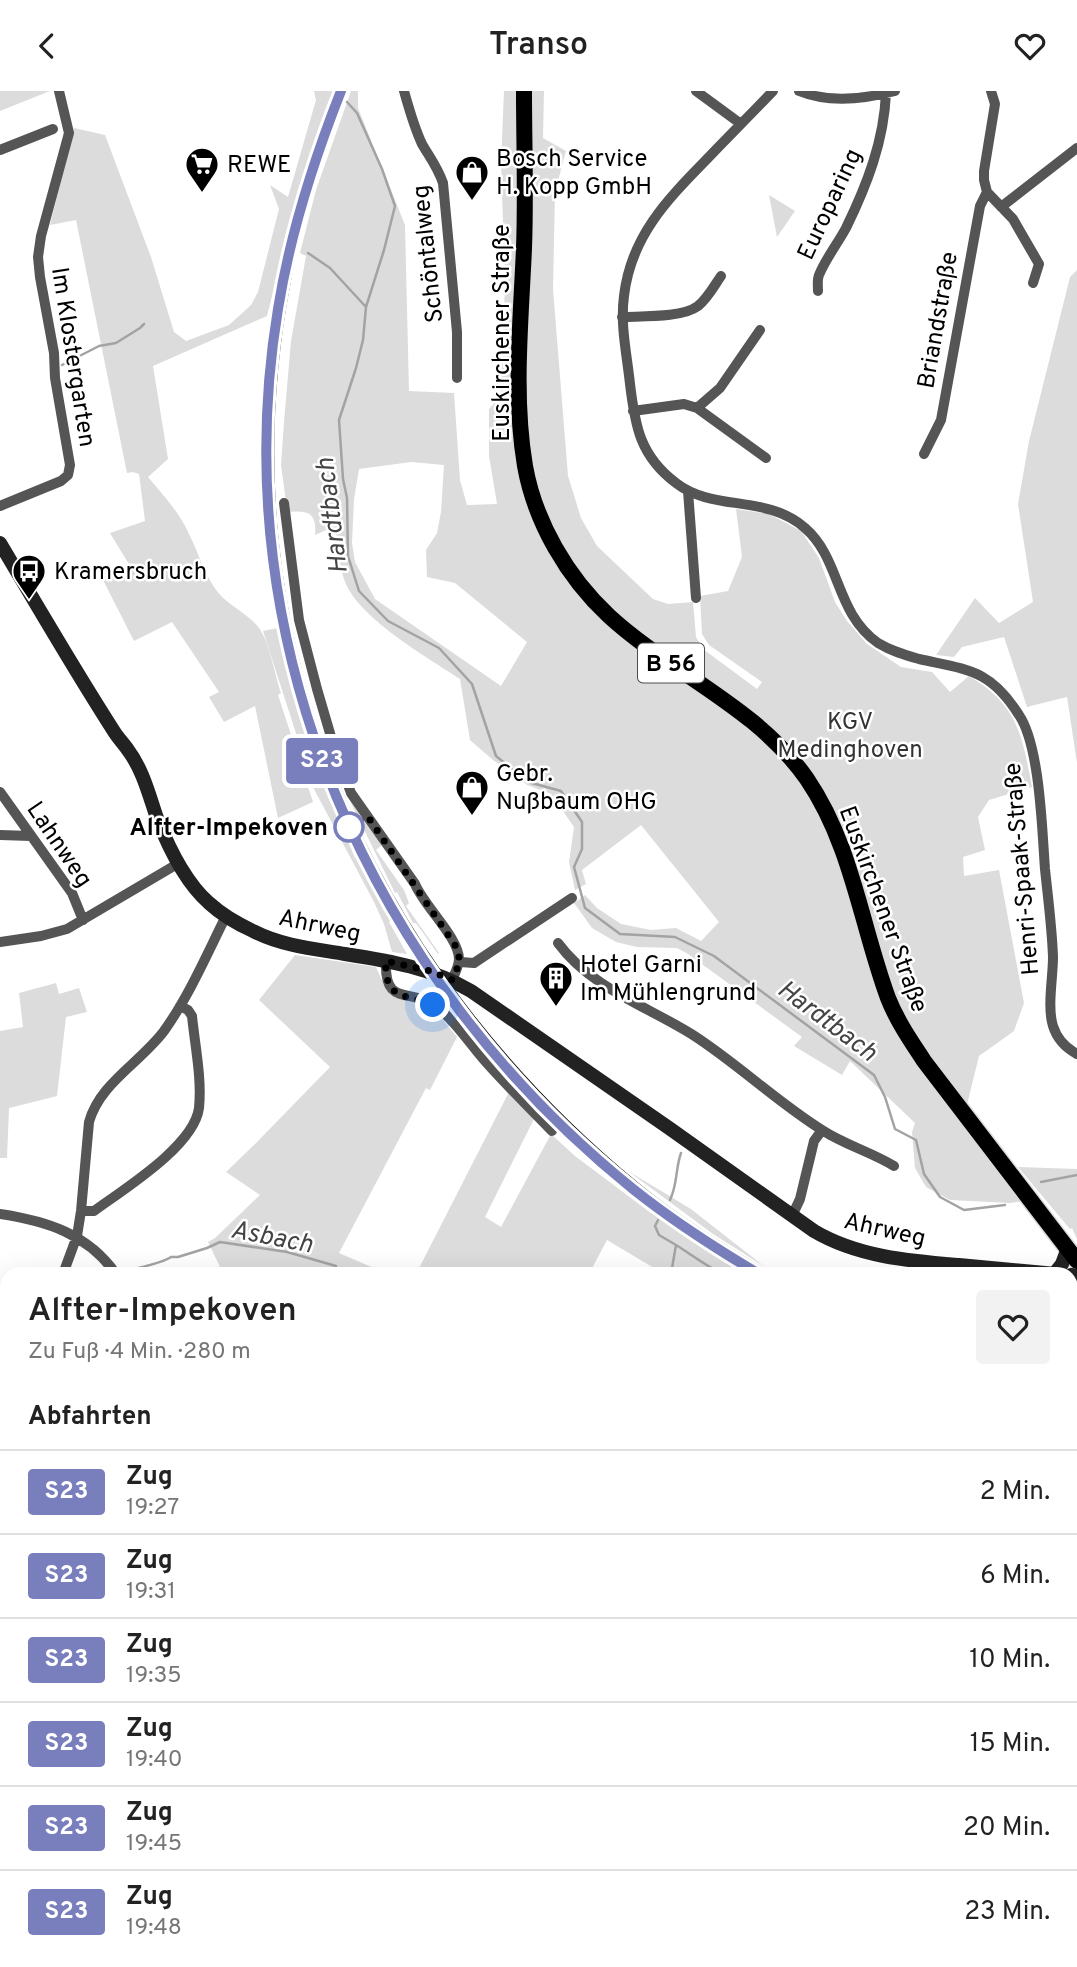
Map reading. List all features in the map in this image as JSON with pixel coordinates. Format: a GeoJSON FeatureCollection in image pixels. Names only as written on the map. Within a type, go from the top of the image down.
{"type":"FeatureCollection","features":[{"type":"Feature","properties":{"kind":"main road","name":"Euskirchener Straße"},"geometry":{"type":"LineString","coordinates":[[524,91],[520,409],[525,466],[541,519],[572,574],[607,614],[630,634],[753,722],[783,749],[806,778],[827,811],[844,851],[889,1001],[902,1028],[924,1062],[1073,1255]]}},
{"type":"Feature","properties":{"kind":"street","name":"Im Klostergarten"},"geometry":{"type":"LineString","coordinates":[[0,506],[61,481],[68,475],[70,465],[38,257],[41,236],[69,133],[59,91]]}},
{"type":"Feature","properties":{"kind":"street","name":"Schöntalweg"},"geometry":{"type":"LineString","coordinates":[[404,91],[412,123],[438,167],[443,183],[457,332],[457,378]]}},
{"type":"Feature","properties":{"kind":"street"},"geometry":{"type":"LineString","coordinates":[[696,91],[741,124]]}},
{"type":"Feature","properties":{"kind":"street","name":"Henri-Spaak-Straße"},"geometry":{"type":"LineString","coordinates":[[773,91],[667,200],[638,244],[628,273],[622,317],[633,411],[639,435],[651,459],[688,491],[710,498],[764,506],[787,515],[805,528],[826,554],[851,614],[863,630],[880,644],[901,654],[970,670],[997,680],[1021,718],[1030,741],[1037,784],[1053,958],[1051,1019],[1066,1048],[1077,1054]]}},
{"type":"Feature","properties":{"kind":"street","name":"Europaring"},"geometry":{"type":"LineString","coordinates":[[799,91],[831,99],[890,92],[874,161],[861,196],[818,277],[818,291]]}},
{"type":"Feature","properties":{"kind":"street","name":"Briandstraße"},"geometry":{"type":"LineString","coordinates":[[924,454],[941,419],[979,206],[987,192],[984,171],[995,104],[991,91]]}},
{"type":"Feature","properties":{"kind":"street"},"geometry":{"type":"LineString","coordinates":[[0,150],[53,129]]}},
{"type":"Feature","properties":{"kind":"street"},"geometry":{"type":"LineString","coordinates":[[1001,207],[1077,148]]}},
{"type":"Feature","properties":{"kind":"street"},"geometry":{"type":"LineString","coordinates":[[987,192],[1013,219],[1039,264],[1033,283]]}},
{"type":"Feature","properties":{"kind":"street"},"geometry":{"type":"LineString","coordinates":[[622,317],[685,312],[705,299],[721,275]]}},
{"type":"Feature","properties":{"kind":"street"},"geometry":{"type":"LineString","coordinates":[[697,408],[720,388],[760,330]]}},
{"type":"Feature","properties":{"kind":"street"},"geometry":{"type":"LineString","coordinates":[[633,411],[684,404],[697,408],[766,458]]}},
{"type":"Feature","properties":{"kind":"street"},"geometry":{"type":"LineString","coordinates":[[688,491],[696,598]]}},
{"type":"Feature","properties":{"kind":"street"},"geometry":{"type":"LineString","coordinates":[[284,503],[299,620],[334,747],[351,793],[457,948],[460,962],[452,980]]}},
{"type":"Feature","properties":{"kind":"street","name":"Ahrweg"},"geometry":{"type":"LineString","coordinates":[[0,543],[83,683],[129,750],[169,845],[200,895],[211,905],[250,930],[273,939],[312,949],[422,969],[452,980],[653,1116],[824,1237],[853,1249],[952,1267]]}},
{"type":"Feature","properties":{"kind":"street","name":"Lahnweg"},"geometry":{"type":"LineString","coordinates":[[0,792],[72,893],[83,920]]}},
{"type":"Feature","properties":{"kind":"street"},"geometry":{"type":"LineString","coordinates":[[0,835],[31,836]]}},
{"type":"Feature","properties":{"kind":"street"},"geometry":{"type":"LineString","coordinates":[[0,942],[67,929],[179,863]]}},
{"type":"Feature","properties":{"kind":"street"},"geometry":{"type":"LineString","coordinates":[[460,962],[474,963],[572,898]]}},
{"type":"Feature","properties":{"kind":"street"},"geometry":{"type":"LineString","coordinates":[[66,1267],[77,1236],[89,1122],[93,1111],[103,1093],[162,1033],[180,1006],[226,916]]}},
{"type":"Feature","properties":{"kind":"street"},"geometry":{"type":"LineString","coordinates":[[558,943],[578,967],[615,992],[697,1038],[822,1130],[894,1166]]}},
{"type":"Feature","properties":{"kind":"street"},"geometry":{"type":"LineString","coordinates":[[386,961],[385,976],[396,993],[433,1005],[552,1131]]}},
{"type":"Feature","properties":{"kind":"street"},"geometry":{"type":"LineString","coordinates":[[81,1211],[94,1212],[163,1160],[193,1125],[199,1109],[199,1087],[192,1016],[180,1006]]}},
{"type":"Feature","properties":{"kind":"street"},"geometry":{"type":"LineString","coordinates":[[792,1216],[800,1199],[810,1152],[822,1130]]}},
{"type":"Feature","properties":{"kind":"street"},"geometry":{"type":"LineString","coordinates":[[0,1214],[48,1225],[77,1236],[96,1250],[110,1267]]}},
{"type":"Feature","properties":{"kind":"street"},"geometry":{"type":"LineString","coordinates":[[1060,1267],[1073,1255]]}},
{"type":"Feature","properties":{"kind":"green space"},"geometry":{"type":"Polygon","coordinates":[[[0,91],[50,91],[0,111],[0,91]]]}},
{"type":"Feature","properties":{"kind":"green space"},"geometry":{"type":"Polygon","coordinates":[[[314,91],[333,91],[296,201],[267,316],[153,366],[168,459],[148,477],[181,519],[219,594],[251,619],[261,631],[270,652],[281,693],[278,695],[313,802],[278,818],[255,706],[224,722],[209,697],[219,692],[172,622],[134,641],[103,580],[130,566],[110,533],[145,521],[139,474],[127,473],[76,220],[50,225],[74,128],[105,135],[151,257],[174,332],[186,341],[229,325],[251,305],[258,292],[279,209],[270,185],[288,197],[316,100],[314,91]]]}},
{"type":"Feature","properties":{"kind":"green space","name":"KGV Medinghoven"},"geometry":{"type":"Polygon","coordinates":[[[351,91],[358,91],[358,108],[405,225],[409,391],[454,393],[460,480],[467,505],[497,504],[489,456],[489,409],[501,395],[505,282],[501,163],[504,91],[544,91],[543,138],[566,151],[555,192],[553,289],[568,476],[581,518],[597,546],[653,599],[668,604],[693,602],[696,637],[703,649],[757,689],[762,682],[709,645],[702,634],[700,596],[728,591],[742,557],[736,509],[769,514],[801,531],[819,558],[835,602],[867,644],[901,667],[932,672],[950,692],[969,676],[998,698],[1008,710],[1021,737],[1032,787],[989,800],[978,817],[985,850],[963,857],[964,876],[999,870],[1024,1003],[1014,1031],[979,1056],[965,1113],[1031,1200],[1010,1203],[950,1200],[926,1187],[915,1168],[912,1132],[915,1123],[850,1061],[842,1075],[794,1046],[802,1037],[677,948],[637,947],[616,942],[592,928],[574,903],[585,895],[597,908],[621,924],[651,930],[676,928],[701,941],[719,922],[641,825],[582,870],[586,884],[575,890],[569,862],[574,827],[551,794],[527,785],[470,740],[460,679],[394,635],[363,608],[344,579],[333,527],[315,535],[315,522],[310,515],[290,512],[287,509],[281,465],[291,341],[306,256],[300,253],[316,190],[351,91]],[[411,462],[359,469],[354,499],[352,543],[355,562],[375,599],[501,686],[527,642],[455,583],[427,577],[426,550],[437,533],[444,465],[411,462]]]}},
{"type":"Feature","properties":{"kind":"green space"},"geometry":{"type":"Polygon","coordinates":[[[769,195],[795,211],[777,237],[769,195]]]}},
{"type":"Feature","properties":{"kind":"green space"},"geometry":{"type":"Polygon","coordinates":[[[1077,270],[1077,763],[1067,697],[1027,707],[1004,637],[962,647],[954,657],[936,655],[975,598],[999,623],[1033,602],[1018,504],[1029,441],[1070,277],[1077,270]]]}},
{"type":"Feature","properties":{"kind":"green space"},"geometry":{"type":"Polygon","coordinates":[[[278,628],[304,728],[324,783],[355,858],[391,920],[389,922],[407,954],[392,952],[374,902],[314,789],[263,631],[278,628]]]}},
{"type":"Feature","properties":{"kind":"green space"},"geometry":{"type":"Polygon","coordinates":[[[347,795],[382,845],[376,850],[404,890],[409,903],[406,906],[438,954],[416,923],[413,923],[397,892],[395,893],[347,795]]]}},
{"type":"Feature","properties":{"kind":"green space"},"geometry":{"type":"Polygon","coordinates":[[[295,955],[376,967],[386,990],[396,997],[432,1007],[457,1037],[430,1090],[426,1088],[339,1253],[372,1267],[220,1267],[208,1242],[260,1195],[226,1172],[330,1067],[259,1000],[295,955]]]}},
{"type":"Feature","properties":{"kind":"green space"},"geometry":{"type":"Polygon","coordinates":[[[56,983],[59,994],[79,988],[87,1012],[66,1017],[57,1096],[9,1108],[7,1158],[0,1158],[0,1031],[23,1027],[19,993],[56,983]]]}},
{"type":"Feature","properties":{"kind":"green space"},"geometry":{"type":"Polygon","coordinates":[[[435,985],[480,1043],[535,1106],[591,1159],[651,1209],[737,1267],[652,1267],[607,1240],[593,1267],[420,1267],[509,1092],[534,1119],[485,1217],[501,1227],[551,1134],[575,1156],[651,1213],[539,1116],[428,997],[435,985]]]}},
{"type":"Feature","properties":{"kind":"green space"},"geometry":{"type":"Polygon","coordinates":[[[1018,1167],[1077,1169],[1077,1239],[1072,1228],[1070,1229],[1018,1167]]]}},
{"type":"Feature","properties":{"kind":"green space"},"geometry":{"type":"Polygon","coordinates":[[[628,1171],[691,1209],[765,1267],[713,1234],[628,1171]]]}},
{"type":"Feature","properties":{"kind":"waterway","name":"Hardtbach"},"geometry":{"type":"LineString","coordinates":[[347,102],[357,113],[395,206],[366,307],[363,340],[356,368],[339,420],[347,498],[348,556],[359,591],[388,621],[439,648],[472,684],[496,756],[528,782],[561,791],[582,822],[582,849],[574,867],[585,908],[620,934],[675,937],[714,956],[874,1075],[885,1097],[895,1129],[916,1140],[924,1174],[940,1197],[964,1210],[1005,1205]]}},
{"type":"Feature","properties":{"kind":"waterway"},"geometry":{"type":"LineString","coordinates":[[308,253],[330,268],[366,307]]}},
{"type":"Feature","properties":{"kind":"waterway"},"geometry":{"type":"LineString","coordinates":[[62,365],[99,346],[116,343],[144,324]]}},
{"type":"Feature","properties":{"kind":"waterway"},"geometry":{"type":"LineString","coordinates":[[670,1200],[681,1153]]}},
{"type":"Feature","properties":{"kind":"waterway","name":"Hardtbach"},"geometry":{"type":"LineString","coordinates":[[1041,1182],[1077,1175]]}},
{"type":"Feature","properties":{"kind":"waterway"},"geometry":{"type":"LineString","coordinates":[[658,1220],[655,1226],[659,1235],[676,1245],[672,1267]]}},
{"type":"Feature","properties":{"kind":"waterway","name":"Asbach"},"geometry":{"type":"LineString","coordinates":[[143,1267],[220,1242],[287,1252],[336,1266]]}},
{"type":"Feature","properties":{"kind":"waterway"},"geometry":{"type":"LineString","coordinates":[[676,1245],[710,1267]]}},
{"type":"Feature","properties":{"kind":"railway"},"geometry":{"type":"LineString","coordinates":[[346,91],[312,185],[293,258],[273,413],[276,540],[298,663],[336,782],[390,894],[459,999],[541,1097],[637,1185],[701,1232],[758,1267]]}},
{"type":"Feature","properties":{"kind":"train","name":"S23"},"geometry":{"type":"LineString","coordinates":[[341,91],[305,189],[293,233],[278,311],[268,406],[267,495],[279,602],[295,677],[319,754],[351,831],[382,893],[445,992],[508,1070],[587,1150],[635,1190],[682,1226],[747,1267]]}},
{"type":"Feature","properties":{"kind":"place","name":"REWE"},"geometry":{"type":"Point","coordinates":[202,194]}},
{"type":"Feature","properties":{"kind":"place","name":"Bosch Service H. Kopp GmbH"},"geometry":{"type":"Point","coordinates":[472,202]}},
{"type":"Feature","properties":{"kind":"place","name":"Kramersbruch"},"geometry":{"type":"Point","coordinates":[29,601]}},
{"type":"Feature","properties":{"kind":"place","name":"Gebr. Nußbaum OHG"},"geometry":{"type":"Point","coordinates":[472,817]}},
{"type":"Feature","properties":{"kind":"place","name":"Alfter-Impekoven"},"geometry":{"type":"Point","coordinates":[349,827]}},
{"type":"Feature","properties":{"kind":"place","name":"Hotel Garni Im Mühlengrund"},"geometry":{"type":"Point","coordinates":[556,1008]}},
{"type":"Feature","properties":{"kind":"route"},"geometry":{"type":"LineString","coordinates":[[349,827],[368,817],[457,948],[460,962],[452,980],[431,971],[386,961],[385,976],[396,993],[433,1005]]}}]}
